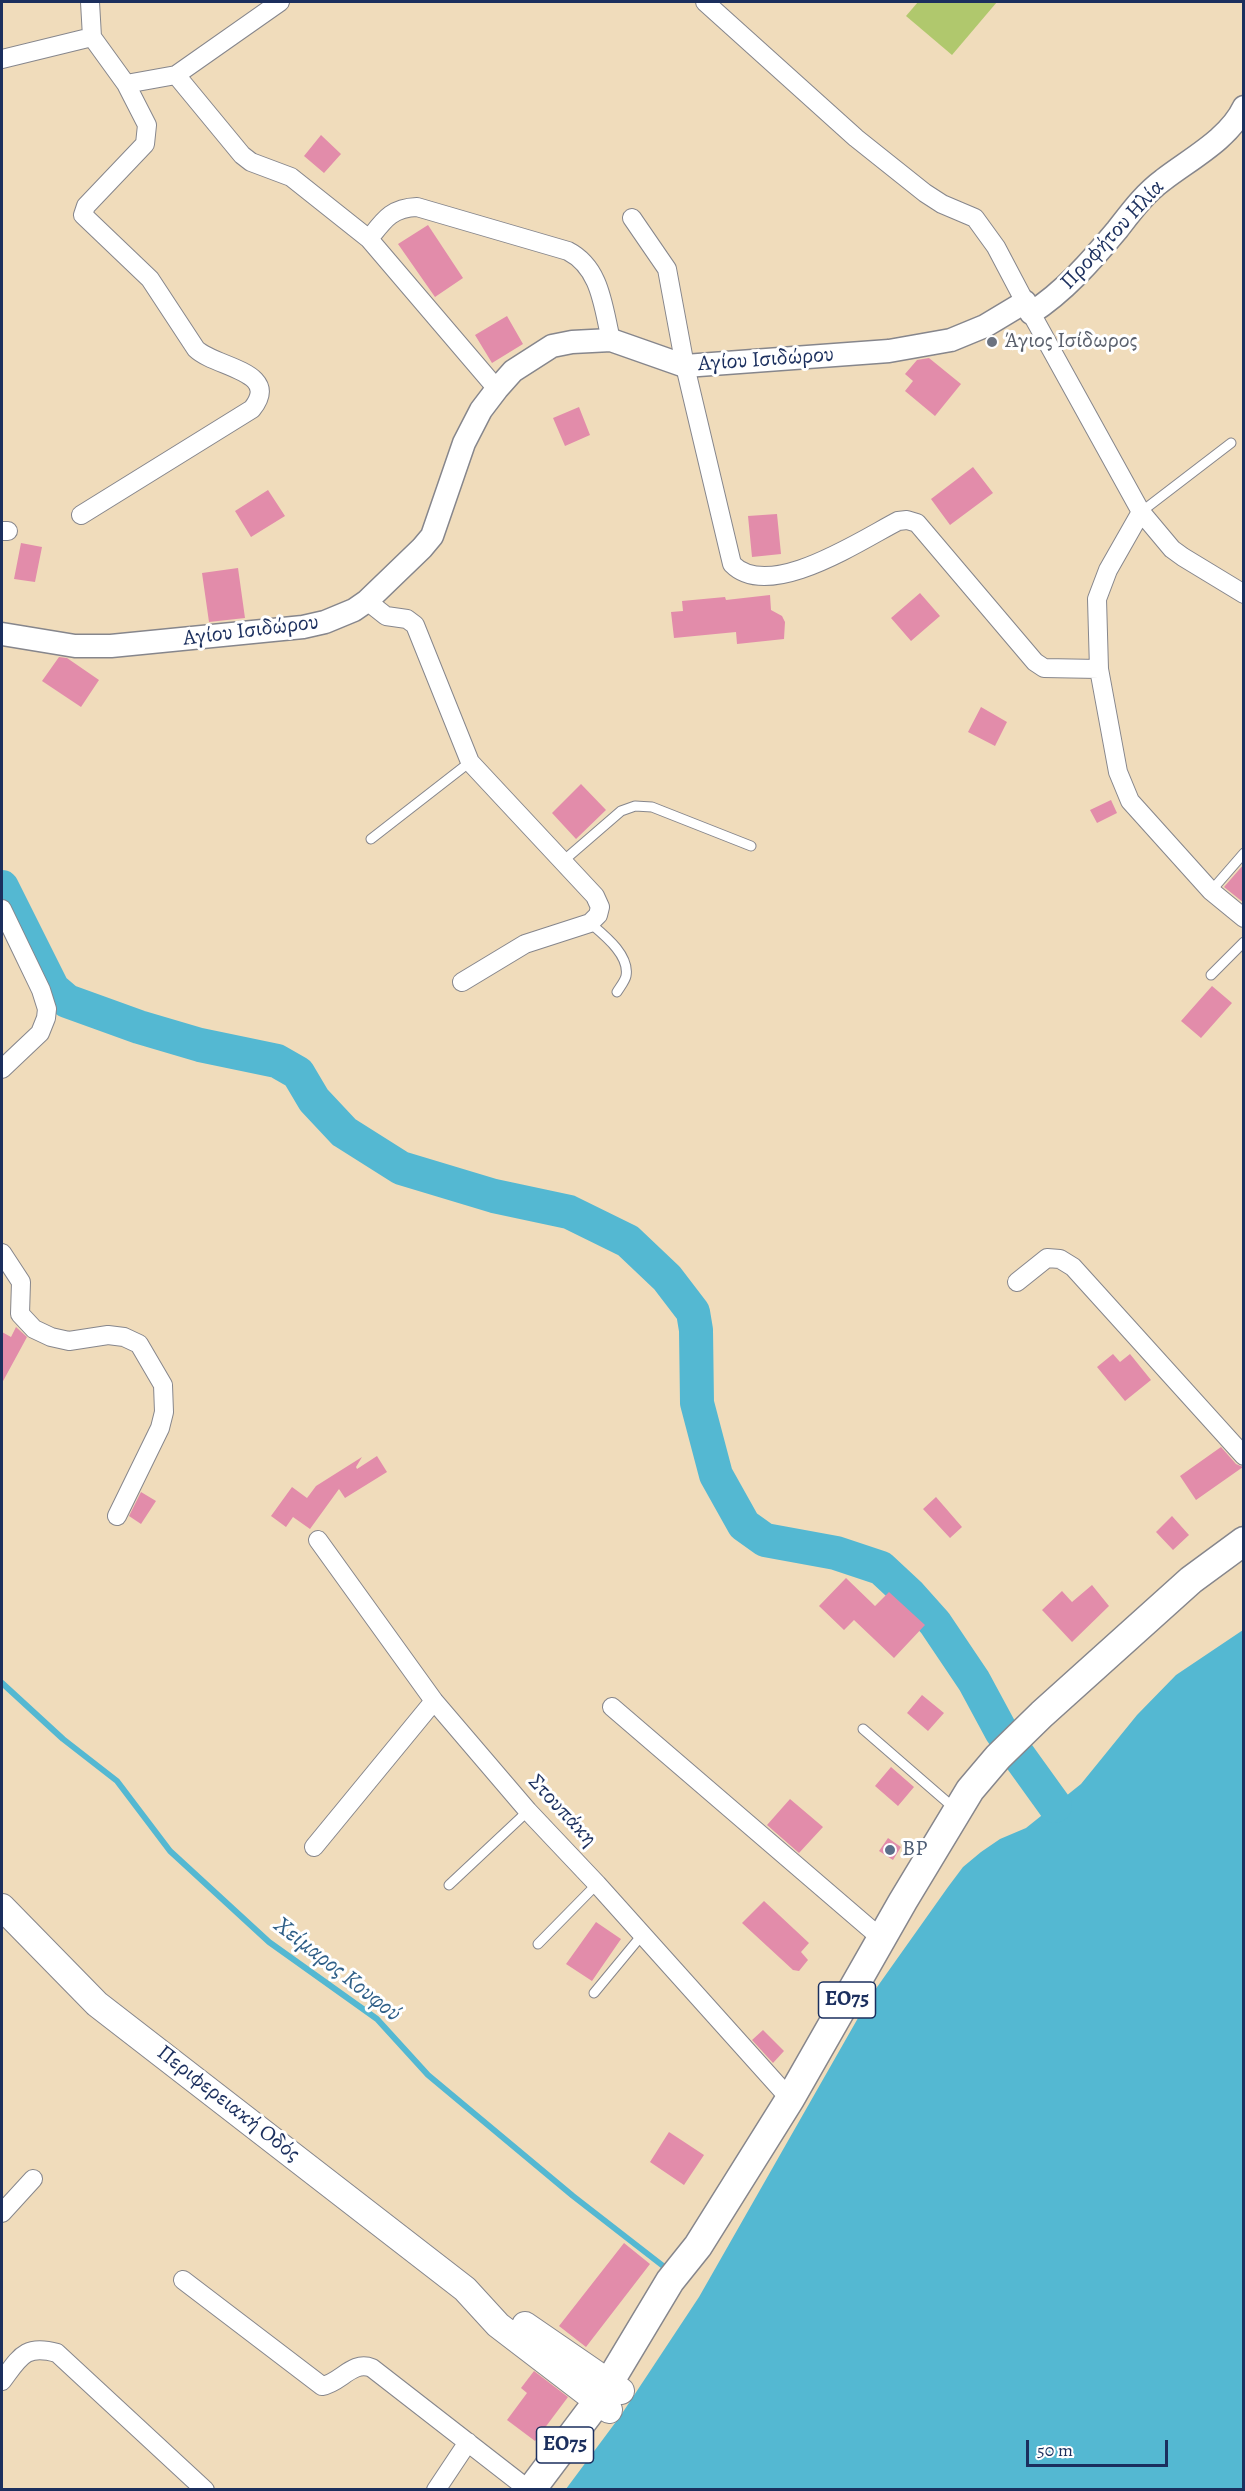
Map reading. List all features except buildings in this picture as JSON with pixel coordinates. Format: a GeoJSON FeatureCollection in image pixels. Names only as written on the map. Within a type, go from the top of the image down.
{"type":"FeatureCollection","features":[{"type":"Feature","properties":{"kind":"main road","name":"ΕΟ75"},"geometry":{"type":"LineString","coordinates":[[550,2490],[610,2397],[670,2281],[698,2246],[790,2099],[956,1810],[998,1757],[1030,1724],[1191,1580],[1244,1541]]}},
{"type":"Feature","properties":{"kind":"main road","name":"Περιφερειακή Οδός"},"geometry":{"type":"LineString","coordinates":[[2,1907],[97,2004],[465,2289],[502,2309],[610,2397]]}},
{"type":"Feature","properties":{"kind":"main road","name":"ΕΟ75"},"geometry":{"type":"LineString","coordinates":[[530,2490],[610,2397]]}},
{"type":"Feature","properties":{"kind":"street"},"geometry":{"type":"LineString","coordinates":[[81,515],[248,412],[256,404],[260,395],[260,386],[252,376],[213,361],[196,349],[150,279],[83,215],[86,206],[145,144],[147,125],[126,84],[92,37],[90,2]]}},
{"type":"Feature","properties":{"kind":"street"},"geometry":{"type":"LineString","coordinates":[[126,84],[176,75],[280,2]]}},
{"type":"Feature","properties":{"kind":"street"},"geometry":{"type":"LineString","coordinates":[[705,2],[856,138],[942,204],[975,218],[996,247],[1141,512],[1172,549],[1244,594]]}},
{"type":"Feature","properties":{"kind":"street"},"geometry":{"type":"LineString","coordinates":[[2,59],[92,37]]}},
{"type":"Feature","properties":{"kind":"street"},"geometry":{"type":"LineString","coordinates":[[176,75],[242,155],[251,162],[291,177],[369,239],[497,389]]}},
{"type":"Feature","properties":{"kind":"street","name":"Προφήτου Ηλία"},"geometry":{"type":"LineString","coordinates":[[1028,307],[1058,294],[1151,190],[1222,135],[1244,107]]}},
{"type":"Feature","properties":{"kind":"street"},"geometry":{"type":"LineString","coordinates":[[369,239],[397,210],[417,207],[568,251],[589,266],[596,277],[611,340]]}},
{"type":"Feature","properties":{"kind":"street"},"geometry":{"type":"LineString","coordinates":[[632,218],[667,269],[685,366],[732,564],[738,571],[749,575],[795,572],[898,521],[907,520],[917,523],[1035,662],[1044,668],[1099,669]]}},
{"type":"Feature","properties":{"kind":"street","name":"Αγίου Ισιδώρου"},"geometry":{"type":"LineString","coordinates":[[2,634],[84,646],[159,642],[314,625],[340,617],[367,600],[432,536],[464,443],[481,410],[513,371],[552,346],[572,342],[620,341],[685,366],[889,351],[938,344],[1028,307]]}},
{"type":"Feature","properties":{"kind":"street"},"geometry":{"type":"LineString","coordinates":[[1141,512],[1108,570],[1097,599],[1099,669],[1118,772],[1130,801],[1211,891],[1244,918]]}},
{"type":"Feature","properties":{"kind":"street"},"geometry":{"type":"LineString","coordinates":[[367,600],[386,616],[406,619],[414,625],[470,762],[595,896],[600,907],[598,915],[590,923],[525,944],[462,982]]}},
{"type":"Feature","properties":{"kind":"street"},"geometry":{"type":"LineString","coordinates":[[2,909],[47,1009],[40,1033],[2,1069]]}},
{"type":"Feature","properties":{"kind":"street"},"geometry":{"type":"LineString","coordinates":[[2,1253],[21,1282],[20,1314],[26,1323],[51,1337],[69,1341],[108,1335],[124,1337],[139,1344],[163,1385],[165,1412],[160,1428],[117,1516]]}},
{"type":"Feature","properties":{"kind":"street"},"geometry":{"type":"LineString","coordinates":[[1017,1282],[1047,1258],[1060,1259],[1073,1267],[1244,1456]]}},
{"type":"Feature","properties":{"kind":"street","name":"Στουπάκη"},"geometry":{"type":"LineString","coordinates":[[318,1539],[434,1701],[528,1811],[597,1884],[790,2099]]}},
{"type":"Feature","properties":{"kind":"street"},"geometry":{"type":"LineString","coordinates":[[314,1847],[434,1701]]}},
{"type":"Feature","properties":{"kind":"street"},"geometry":{"type":"LineString","coordinates":[[612,1707],[882,1939]]}},
{"type":"Feature","properties":{"kind":"street"},"geometry":{"type":"LineString","coordinates":[[2,2213],[33,2180]]}},
{"type":"Feature","properties":{"kind":"street"},"geometry":{"type":"LineString","coordinates":[[183,2280],[322,2386],[332,2385],[357,2366],[364,2364],[372,2368],[530,2490]]}},
{"type":"Feature","properties":{"kind":"street"},"geometry":{"type":"LineString","coordinates":[[2,2381],[24,2353],[40,2348],[57,2353],[206,2490]]}},
{"type":"Feature","properties":{"kind":"street"},"geometry":{"type":"LineString","coordinates":[[436,2490],[468,2442]]}},
{"type":"Feature","properties":{"kind":"lane"},"geometry":{"type":"LineString","coordinates":[[1141,512],[1231,443]]}},
{"type":"Feature","properties":{"kind":"lane"},"geometry":{"type":"LineString","coordinates":[[371,839],[470,762]]}},
{"type":"Feature","properties":{"kind":"lane"},"geometry":{"type":"LineString","coordinates":[[562,862],[621,811],[635,806],[652,807],[751,846]]}},
{"type":"Feature","properties":{"kind":"lane"},"geometry":{"type":"LineString","coordinates":[[1211,891],[1244,853]]}},
{"type":"Feature","properties":{"kind":"lane"},"geometry":{"type":"LineString","coordinates":[[590,923],[608,938],[625,962],[626,977],[617,992]]}},
{"type":"Feature","properties":{"kind":"lane"},"geometry":{"type":"LineString","coordinates":[[1211,975],[1244,942]]}},
{"type":"Feature","properties":{"kind":"lane"},"geometry":{"type":"LineString","coordinates":[[863,1730],[956,1810]]}},
{"type":"Feature","properties":{"kind":"lane"},"geometry":{"type":"LineString","coordinates":[[449,1885],[528,1811]]}},
{"type":"Feature","properties":{"kind":"lane"},"geometry":{"type":"LineString","coordinates":[[538,1944],[597,1884]]}},
{"type":"Feature","properties":{"kind":"lane"},"geometry":{"type":"LineString","coordinates":[[594,1993],[642,1935]]}},
{"type":"Feature","properties":{"kind":"green space"},"geometry":{"type":"Polygon","coordinates":[[[918,2],[997,2],[952,55],[906,16],[918,2]]]}},
{"type":"Feature","properties":{"kind":"water"},"geometry":{"type":"Polygon","coordinates":[[[1243,1630],[1243,2489],[566,2489],[621,2415],[699,2297],[870,1997],[963,1867],[1000,1839],[1026,1828],[1081,1784],[1137,1715],[1176,1675],[1243,1630]]]}},
{"type":"Feature","properties":{"kind":"waterway"},"geometry":{"type":"LineString","coordinates":[[2,887],[53,989],[67,1001],[139,1027],[200,1045],[277,1061],[298,1073],[314,1100],[344,1132],[401,1168],[494,1196],[569,1212],[628,1241],[667,1278],[693,1312],[696,1330],[697,1403],[716,1475],[744,1525],[765,1540],[836,1553],[881,1568],[935,1623],[974,1681],[1001,1731],[1055,1806]]}},
{"type":"Feature","properties":{"kind":"waterway","name":"Χείμαρος Κουφού"},"geometry":{"type":"LineString","coordinates":[[2,1683],[63,1739],[117,1781],[170,1851],[269,1942],[377,2019],[428,2075],[573,2196],[667,2269]]}},
{"type":"Feature","properties":{"kind":"place","name":"Άγιος Ισίδωρος"},"geometry":{"type":"Point","coordinates":[992,342]}},
{"type":"Feature","properties":{"kind":"place","name":"BP"},"geometry":{"type":"Point","coordinates":[890,1850]}}]}
